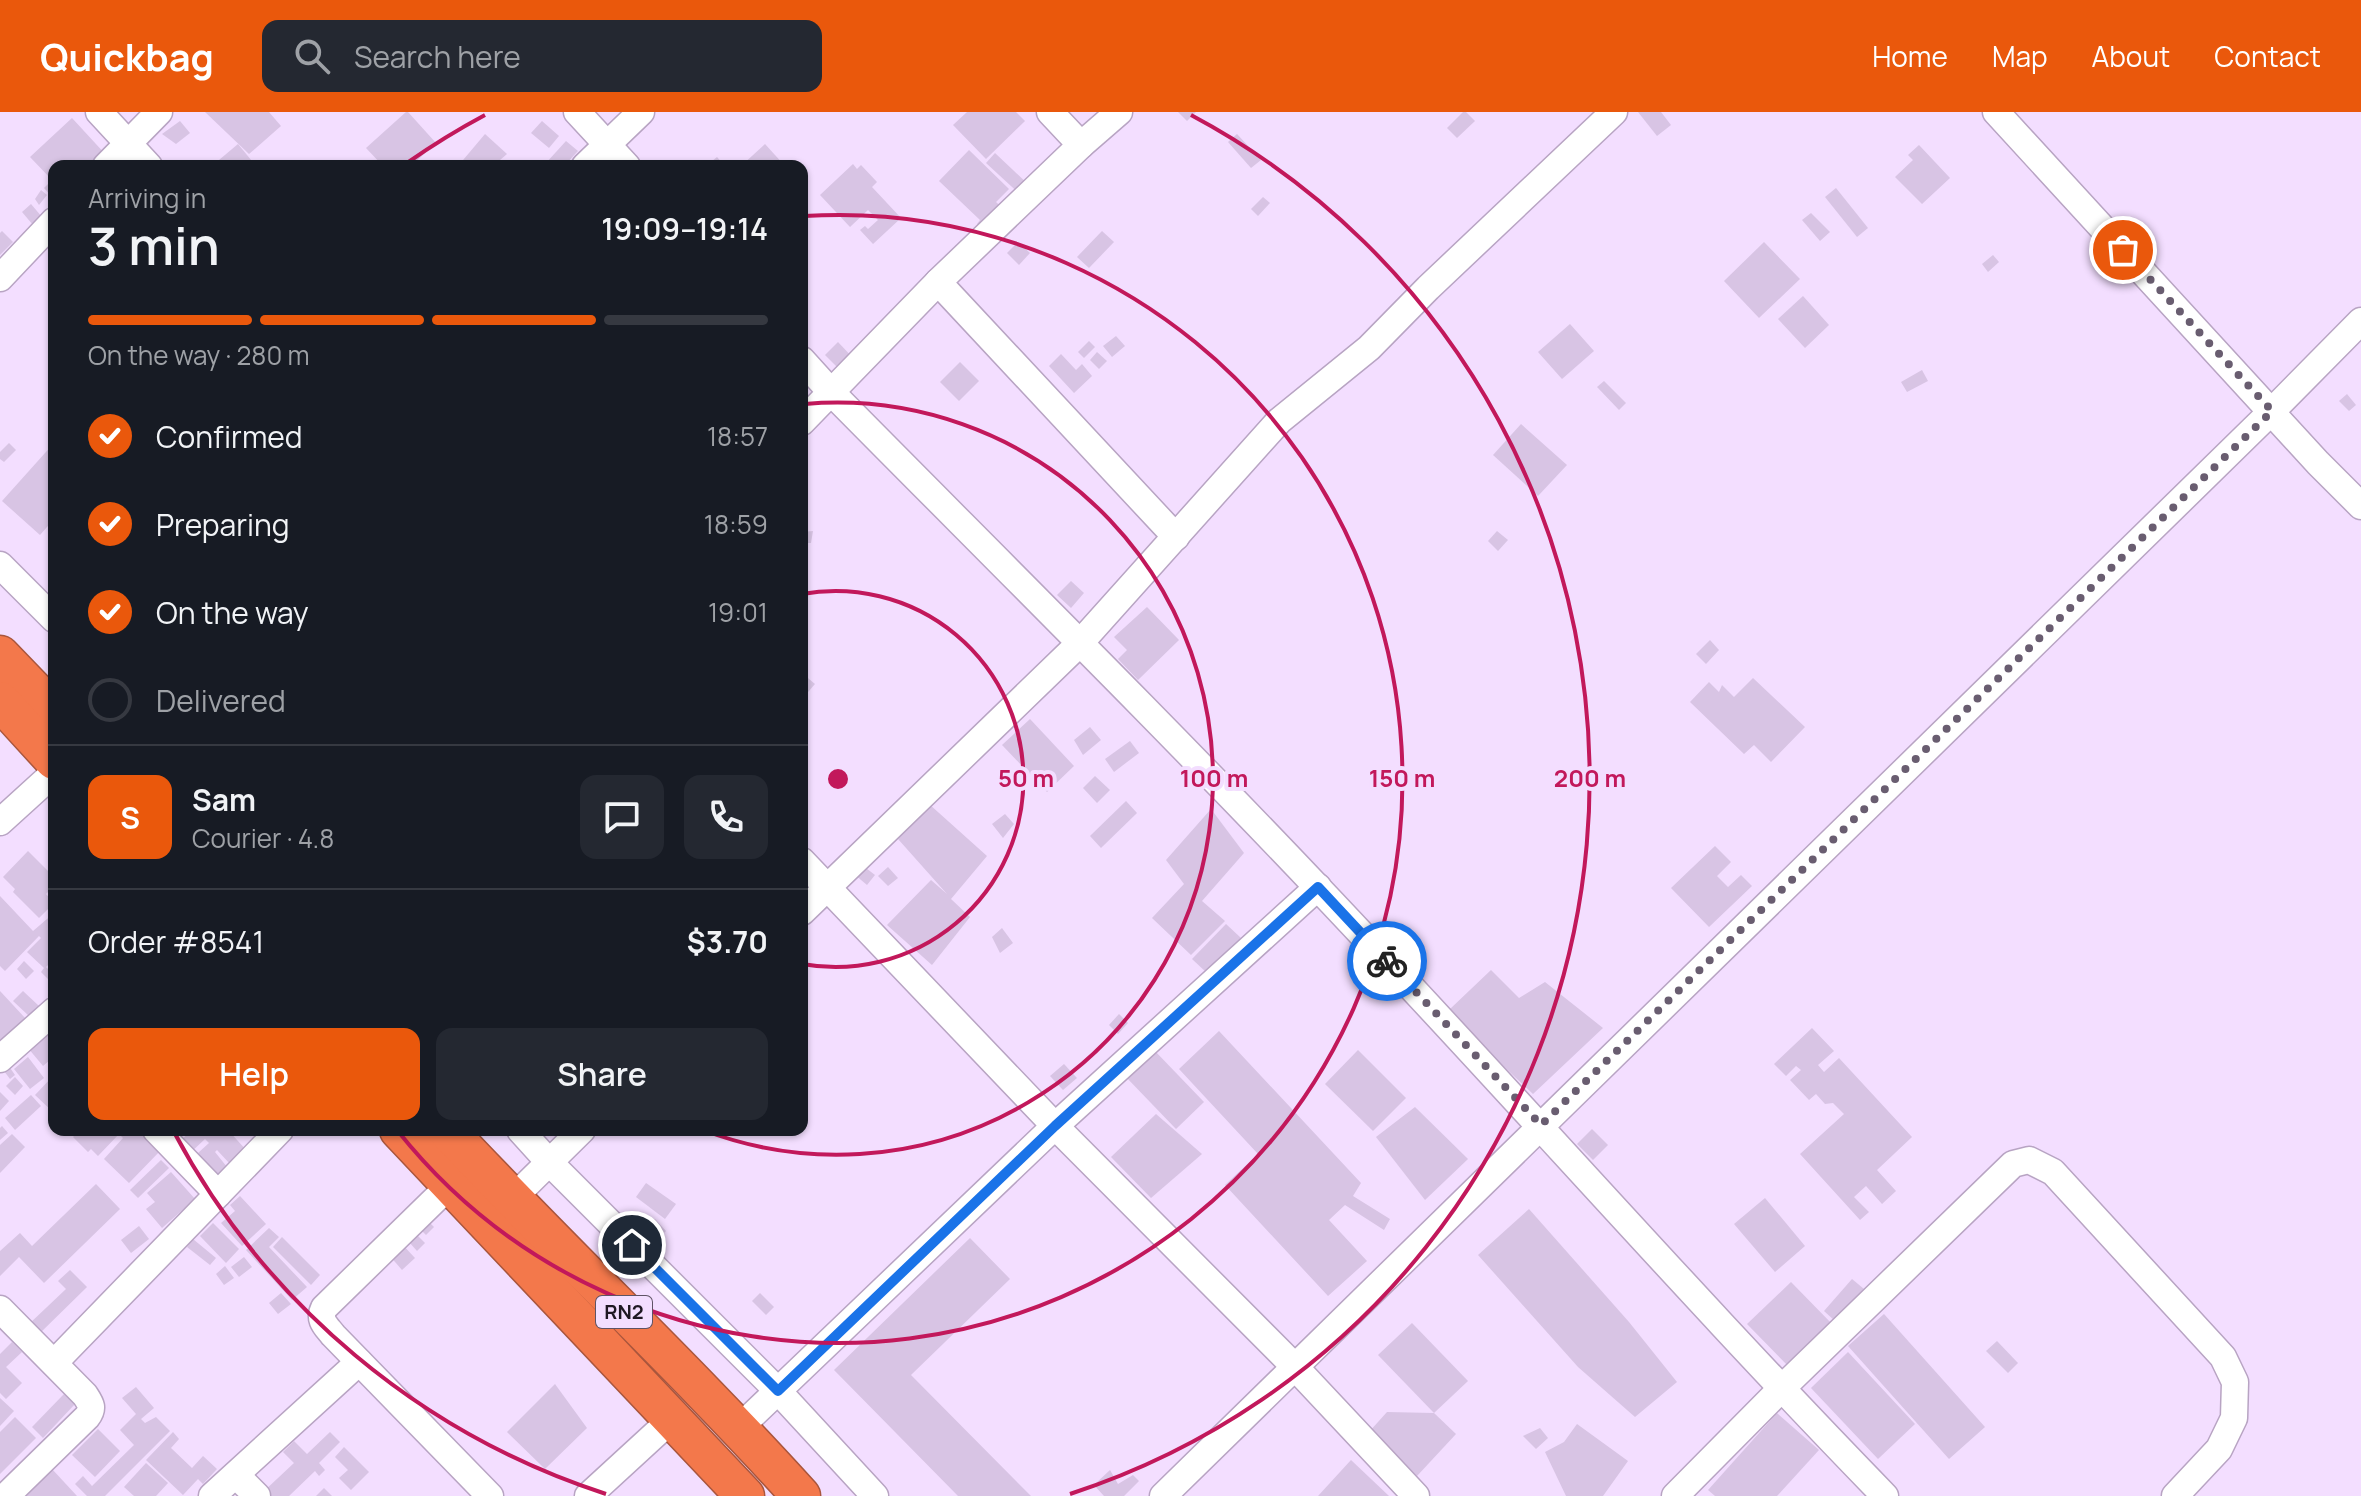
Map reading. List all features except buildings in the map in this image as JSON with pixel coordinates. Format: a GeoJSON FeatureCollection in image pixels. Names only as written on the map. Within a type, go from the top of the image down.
{"type":"FeatureCollection","features":[{"type":"Feature","properties":{"kind":"highway"},"geometry":{"type":"LineString","coordinates":[[0,655],[48,702]]}},
{"type":"Feature","properties":{"kind":"highway"},"geometry":{"type":"LineString","coordinates":[[0,701],[48,753]]}},
{"type":"Feature","properties":{"kind":"highway","name":"RN2"},"geometry":{"type":"LineString","coordinates":[[405,1136],[745,1496]]}},
{"type":"Feature","properties":{"kind":"highway","name":"RN2"},"geometry":{"type":"LineString","coordinates":[[453,1136],[739,1428],[801,1496]]}},
{"type":"Feature","properties":{"kind":"street"},"geometry":{"type":"LineString","coordinates":[[99,112],[144,160]]}},
{"type":"Feature","properties":{"kind":"street"},"geometry":{"type":"LineString","coordinates":[[112,160],[159,112]]}},
{"type":"Feature","properties":{"kind":"street"},"geometry":{"type":"LineString","coordinates":[[577,112],[622,160]]}},
{"type":"Feature","properties":{"kind":"street"},"geometry":{"type":"LineString","coordinates":[[591,160],[641,112]]}},
{"type":"Feature","properties":{"kind":"street"},"geometry":{"type":"LineString","coordinates":[[1050,112],[1081,145]]}},
{"type":"Feature","properties":{"kind":"street"},"geometry":{"type":"LineString","coordinates":[[808,416],[938,282],[1119,112]]}},
{"type":"Feature","properties":{"kind":"street"},"geometry":{"type":"LineString","coordinates":[[808,906],[1080,643],[1279,421],[1369,348],[1614,112]]}},
{"type":"Feature","properties":{"kind":"street"},"geometry":{"type":"LineString","coordinates":[[1996,112],[2361,506]]}},
{"type":"Feature","properties":{"kind":"street"},"geometry":{"type":"LineString","coordinates":[[0,278],[48,227]]}},
{"type":"Feature","properties":{"kind":"street"},"geometry":{"type":"LineString","coordinates":[[938,282],[1176,537]]}},
{"type":"Feature","properties":{"kind":"street"},"geometry":{"type":"LineString","coordinates":[[1163,1496],[2361,321]]}},
{"type":"Feature","properties":{"kind":"street"},"geometry":{"type":"LineString","coordinates":[[808,367],[1318,887],[1541,1125],[1781,1389],[1885,1496]]}},
{"type":"Feature","properties":{"kind":"street"},"geometry":{"type":"LineString","coordinates":[[0,565],[48,613]]}},
{"type":"Feature","properties":{"kind":"street"},"geometry":{"type":"LineString","coordinates":[[0,822],[48,778]]}},
{"type":"Feature","properties":{"kind":"street"},"geometry":{"type":"LineString","coordinates":[[808,867],[1055,1126],[1295,1367],[1416,1496]]}},
{"type":"Feature","properties":{"kind":"street"},"geometry":{"type":"LineString","coordinates":[[739,1428],[1055,1126],[1318,887]]}},
{"type":"Feature","properties":{"kind":"street"},"geometry":{"type":"LineString","coordinates":[[0,1059],[48,1020]]}},
{"type":"Feature","properties":{"kind":"street"},"geometry":{"type":"LineString","coordinates":[[162,1136],[218,1194]]}},
{"type":"Feature","properties":{"kind":"street"},"geometry":{"type":"LineString","coordinates":[[54,1363],[274,1136]]}},
{"type":"Feature","properties":{"kind":"street"},"geometry":{"type":"LineString","coordinates":[[525,1136],[778,1391],[875,1496]]}},
{"type":"Feature","properties":{"kind":"street"},"geometry":{"type":"LineString","coordinates":[[512,1199],[576,1136]]}},
{"type":"Feature","properties":{"kind":"street"},"geometry":{"type":"LineString","coordinates":[[1675,1496],[2013,1164],[2029,1160],[2053,1172],[2223,1357],[2235,1382],[2234,1418],[2219,1449],[2175,1496]]}},
{"type":"Feature","properties":{"kind":"street"},"geometry":{"type":"LineString","coordinates":[[450,1185],[321,1314],[322,1321],[333,1335],[490,1496]]}},
{"type":"Feature","properties":{"kind":"street"},"geometry":{"type":"LineString","coordinates":[[0,1309],[92,1404],[91,1411],[6,1496]]}},
{"type":"Feature","properties":{"kind":"street"},"geometry":{"type":"LineString","coordinates":[[212,1496],[359,1362]]}},
{"type":"Feature","properties":{"kind":"street"},"geometry":{"type":"LineString","coordinates":[[588,1496],[673,1418]]}},
{"type":"Feature","properties":{"kind":"street"},"geometry":{"type":"LineString","coordinates":[[236,1475],[257,1496]]}},
{"type":"Feature","properties":{"kind":"way so far"},"geometry":{"type":"LineString","coordinates":[[1387,961],[1541,1125],[2272,411],[2123,250]]}},
{"type":"Feature","properties":{"kind":"route"},"geometry":{"type":"LineString","coordinates":[[632,1245],[778,1391],[1055,1126],[1318,887],[1387,961]]}}]}
